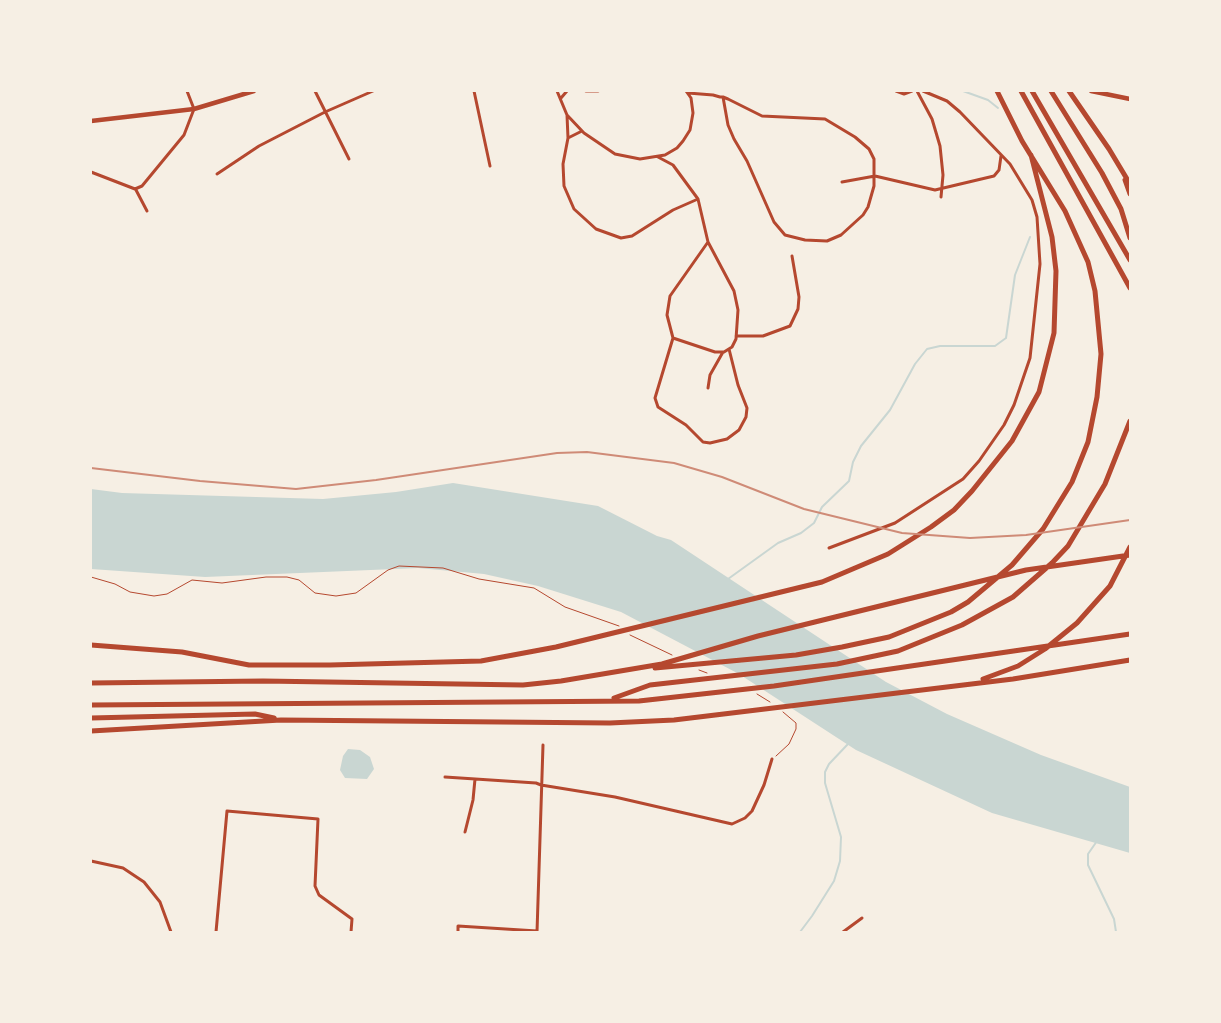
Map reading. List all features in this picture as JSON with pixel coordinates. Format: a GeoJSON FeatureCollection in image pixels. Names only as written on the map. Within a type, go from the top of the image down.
{"type":"FeatureCollection","features":[{"type":"Feature","properties":{"kind":"highway"},"geometry":{"type":"LineString","coordinates":[[91,683],[263,681],[523,685],[634,670],[796,655],[889,637],[922,625],[968,602],[1012,565],[1042,529],[1072,482],[1088,442],[1097,397],[1101,354],[1099,320],[1088,262],[1065,211],[1031,155],[997,91]]}},
{"type":"Feature","properties":{"kind":"highway"},"geometry":{"type":"LineString","coordinates":[[1021,91],[1130,288]]}},
{"type":"Feature","properties":{"kind":"highway"},"geometry":{"type":"LineString","coordinates":[[1032,91],[1130,260]]}},
{"type":"Feature","properties":{"kind":"highway"},"geometry":{"type":"LineString","coordinates":[[1051,91],[1102,173],[1121,209],[1130,238]]}},
{"type":"Feature","properties":{"kind":"highway"},"geometry":{"type":"LineString","coordinates":[[1068,91],[1130,184]]}},
{"type":"Feature","properties":{"kind":"highway"},"geometry":{"type":"LineString","coordinates":[[91,645],[182,652],[249,665],[330,666],[481,661],[556,647],[822,582],[888,554],[954,510],[991,470],[1012,441],[1038,392],[1051,347],[1056,318],[1056,256],[1031,155]]}},
{"type":"Feature","properties":{"kind":"highway"},"geometry":{"type":"LineString","coordinates":[[1123,175],[1130,194]]}},
{"type":"Feature","properties":{"kind":"highway"},"geometry":{"type":"LineString","coordinates":[[611,699],[650,686],[838,664],[898,651],[962,625],[1013,596],[1052,563],[1068,546],[1112,470],[1130,421]]}},
{"type":"Feature","properties":{"kind":"highway"},"geometry":{"type":"LineString","coordinates":[[975,682],[1018,666],[1045,649],[1077,624],[1110,586],[1130,547]]}},
{"type":"Feature","properties":{"kind":"highway"},"geometry":{"type":"LineString","coordinates":[[634,670],[877,606],[1026,570],[1130,555]]}},
{"type":"Feature","properties":{"kind":"highway"},"geometry":{"type":"LineString","coordinates":[[91,705],[611,699],[639,701],[774,686],[1130,634]]}},
{"type":"Feature","properties":{"kind":"highway"},"geometry":{"type":"LineString","coordinates":[[91,731],[281,720],[610,723],[674,720],[1061,672],[1130,660]]}},
{"type":"Feature","properties":{"kind":"highway"},"geometry":{"type":"LineString","coordinates":[[91,718],[255,714],[281,720]]}},
{"type":"Feature","properties":{"kind":"main road"},"geometry":{"type":"LineString","coordinates":[[91,121],[194,109],[254,91]]}},
{"type":"Feature","properties":{"kind":"main road"},"geometry":{"type":"LineString","coordinates":[[1091,91],[1130,99]]}},
{"type":"Feature","properties":{"kind":"street"},"geometry":{"type":"LineString","coordinates":[[135,189],[142,186],[184,135],[194,109],[187,91]]}},
{"type":"Feature","properties":{"kind":"street"},"geometry":{"type":"LineString","coordinates":[[315,91],[350,159]]}},
{"type":"Feature","properties":{"kind":"street"},"geometry":{"type":"LineString","coordinates":[[217,174],[258,146],[325,112],[373,91]]}},
{"type":"Feature","properties":{"kind":"street"},"geometry":{"type":"LineString","coordinates":[[474,91],[490,166]]}},
{"type":"Feature","properties":{"kind":"street"},"geometry":{"type":"LineString","coordinates":[[557,91],[567,115],[568,138],[563,174],[568,199],[584,220],[604,233],[621,238],[632,236],[673,210],[698,199]]}},
{"type":"Feature","properties":{"kind":"street"},"geometry":{"type":"LineString","coordinates":[[561,98],[567,91]]}},
{"type":"Feature","properties":{"kind":"street"},"geometry":{"type":"LineString","coordinates":[[586,91],[598,91]]}},
{"type":"Feature","properties":{"kind":"street"},"geometry":{"type":"LineString","coordinates":[[896,91],[904,94],[912,91]]}},
{"type":"Feature","properties":{"kind":"street"},"geometry":{"type":"LineString","coordinates":[[916,91],[936,131],[942,166],[941,197]]}},
{"type":"Feature","properties":{"kind":"street"},"geometry":{"type":"LineString","coordinates":[[829,548],[895,523],[954,486],[979,461],[1004,425],[1026,373],[1037,304],[1040,240],[1037,217],[1032,200],[1010,164],[954,106],[923,91]]}},
{"type":"Feature","properties":{"kind":"street"},"geometry":{"type":"LineString","coordinates":[[567,115],[582,131],[615,154],[640,158],[658,157],[673,150],[690,130],[693,113],[687,92],[723,97],[762,116],[814,117],[832,122],[869,149],[874,159],[875,176],[868,207],[850,228],[841,235],[820,241],[785,235],[774,222],[747,161],[728,125],[723,97]]}},
{"type":"Feature","properties":{"kind":"street"},"geometry":{"type":"LineString","coordinates":[[568,138],[582,131]]}},
{"type":"Feature","properties":{"kind":"street"},"geometry":{"type":"LineString","coordinates":[[672,164],[673,150]]}},
{"type":"Feature","properties":{"kind":"street"},"geometry":{"type":"LineString","coordinates":[[842,182],[875,176],[935,190],[942,189],[994,176],[1000,170],[1001,156]]}},
{"type":"Feature","properties":{"kind":"street"},"geometry":{"type":"LineString","coordinates":[[658,157],[672,164],[698,199],[708,242],[734,291],[738,310],[736,336],[729,349],[723,352],[710,375],[708,388]]}},
{"type":"Feature","properties":{"kind":"street"},"geometry":{"type":"LineString","coordinates":[[91,172],[135,189],[147,211]]}},
{"type":"Feature","properties":{"kind":"street"},"geometry":{"type":"LineString","coordinates":[[708,242],[670,296],[667,315],[673,338],[666,367],[658,384],[656,404],[686,426],[703,442],[718,442],[727,439],[739,430],[746,417],[747,408],[738,385],[729,349]]}},
{"type":"Feature","properties":{"kind":"street"},"geometry":{"type":"LineString","coordinates":[[736,336],[763,336],[790,326],[798,309],[792,256]]}},
{"type":"Feature","properties":{"kind":"street"},"geometry":{"type":"LineString","coordinates":[[673,338],[723,352]]}},
{"type":"Feature","properties":{"kind":"street"},"geometry":{"type":"LineString","coordinates":[[458,932],[458,926],[538,932],[543,745]]}},
{"type":"Feature","properties":{"kind":"street"},"geometry":{"type":"LineString","coordinates":[[445,777],[536,782],[541,785],[616,797],[732,824],[745,818],[752,811],[764,786],[772,759]]}},
{"type":"Feature","properties":{"kind":"street"},"geometry":{"type":"LineString","coordinates":[[465,832],[473,800],[475,779]]}},
{"type":"Feature","properties":{"kind":"street"},"geometry":{"type":"LineString","coordinates":[[216,932],[227,811],[318,819],[315,886],[320,895],[352,919],[351,932]]}},
{"type":"Feature","properties":{"kind":"street"},"geometry":{"type":"LineString","coordinates":[[91,861],[123,868],[144,882],[160,902],[171,932]]}},
{"type":"Feature","properties":{"kind":"street"},"geometry":{"type":"LineString","coordinates":[[843,932],[862,918]]}},
{"type":"Feature","properties":{"kind":"path"},"geometry":{"type":"LineString","coordinates":[[91,577],[115,584],[130,592],[154,596],[167,594],[192,580],[222,583],[266,577],[287,578],[299,580],[315,592],[336,596],[356,593],[388,570],[399,566],[443,568],[479,579],[534,588],[566,607],[619,626],[624,630]]}},
{"type":"Feature","properties":{"kind":"path"},"geometry":{"type":"LineString","coordinates":[[630,634],[673,656]]}},
{"type":"Feature","properties":{"kind":"path"},"geometry":{"type":"LineString","coordinates":[[698,669],[708,674]]}},
{"type":"Feature","properties":{"kind":"path"},"geometry":{"type":"LineString","coordinates":[[751,691],[770,702]]}},
{"type":"Feature","properties":{"kind":"path"},"geometry":{"type":"LineString","coordinates":[[772,759],[789,744],[796,729],[796,723],[777,707]]}},
{"type":"Feature","properties":{"kind":"shaded area"},"geometry":{"type":"Polygon","coordinates":[[[453,483],[598,506],[657,536],[671,540],[886,682],[947,714],[1041,755],[1130,787],[1130,853],[992,813],[856,750],[739,674],[621,612],[538,586],[484,574],[418,568],[205,577],[91,569],[91,489],[122,493],[323,499],[396,492],[453,483]]]}},
{"type":"Feature","properties":{"kind":"shaded area"},"geometry":{"type":"Polygon","coordinates":[[[348,749],[360,750],[370,757],[374,769],[367,779],[345,778],[340,770],[343,756],[348,749]]]}},
{"type":"Feature","properties":{"kind":"waterway"},"geometry":{"type":"LineString","coordinates":[[963,91],[988,100],[998,108]]}},
{"type":"Feature","properties":{"kind":"waterway"},"geometry":{"type":"LineString","coordinates":[[728,579],[778,543],[801,533],[814,523],[822,507],[849,481],[853,462],[861,446],[890,410],[915,364],[927,349],[940,346],[995,346],[1006,338],[1015,275],[1030,237]]}},
{"type":"Feature","properties":{"kind":"waterway"},"geometry":{"type":"LineString","coordinates":[[800,932],[834,881],[840,861],[841,837],[825,783],[825,772],[829,764],[848,744]]}},
{"type":"Feature","properties":{"kind":"waterway"},"geometry":{"type":"LineString","coordinates":[[1097,841],[1088,854],[1088,865],[1114,919],[1116,932]]}},
{"type":"Feature","properties":{"kind":"railway"},"geometry":{"type":"LineString","coordinates":[[91,468],[200,481],[296,489],[376,480],[557,453],[587,452],[674,463],[722,477],[804,509],[902,533],[970,538],[1026,535],[1130,520]]}}]}
